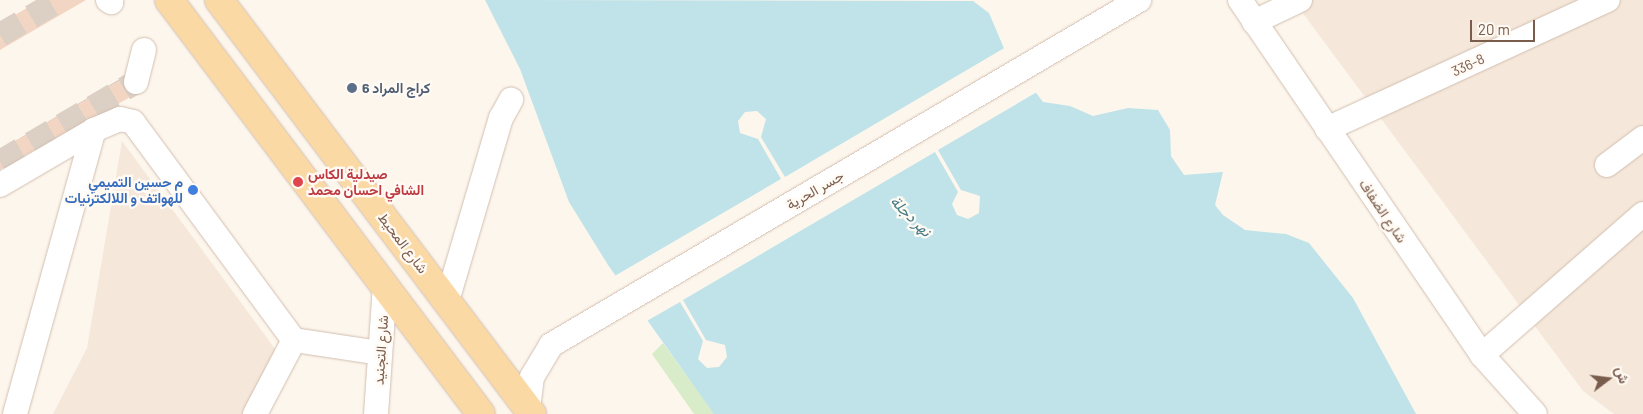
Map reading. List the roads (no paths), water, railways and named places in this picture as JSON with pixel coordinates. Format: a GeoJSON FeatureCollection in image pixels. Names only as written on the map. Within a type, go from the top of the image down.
{"type":"FeatureCollection","features":[{"type":"Feature","properties":{"kind":"main road"},"geometry":{"type":"LineString","coordinates":[[169,0],[481,414]]}},
{"type":"Feature","properties":{"kind":"main road","name":"شارع المحيط"},"geometry":{"type":"LineString","coordinates":[[220,0],[527,410]]}},
{"type":"Feature","properties":{"kind":"street","name":"شارع الضفاف"},"geometry":{"type":"LineString","coordinates":[[1240,0],[1482,355],[1535,414]]}},
{"type":"Feature","properties":{"kind":"street"},"geometry":{"type":"LineString","coordinates":[[1254,22],[1300,0]]}},
{"type":"Feature","properties":{"kind":"street","name":"336-8"},"geometry":{"type":"LineString","coordinates":[[1327,130],[1608,0]]}},
{"type":"Feature","properties":{"kind":"street","name":"جسر الحرية"},"geometry":{"type":"LineString","coordinates":[[527,410],[532,377],[547,350],[616,307],[1136,2]]}},
{"type":"Feature","properties":{"kind":"street"},"geometry":{"type":"LineString","coordinates":[[136,82],[144,50]]}},
{"type":"Feature","properties":{"kind":"street"},"geometry":{"type":"LineString","coordinates":[[447,302],[501,118],[511,100]]}},
{"type":"Feature","properties":{"kind":"street"},"geometry":{"type":"LineString","coordinates":[[0,185],[94,130],[120,119],[138,127],[294,340],[380,353]]}},
{"type":"Feature","properties":{"kind":"street"},"geometry":{"type":"LineString","coordinates":[[15,414],[94,130]]}},
{"type":"Feature","properties":{"kind":"street"},"geometry":{"type":"LineString","coordinates":[[1607,165],[1643,138]]}},
{"type":"Feature","properties":{"kind":"street"},"geometry":{"type":"LineString","coordinates":[[1482,355],[1643,214]]}},
{"type":"Feature","properties":{"kind":"street","name":"شارع التجنيد"},"geometry":{"type":"LineString","coordinates":[[376,414],[385,286]]}},
{"type":"Feature","properties":{"kind":"street"},"geometry":{"type":"LineString","coordinates":[[254,414],[294,340]]}},
{"type":"Feature","properties":{"kind":"water","name":"نهر دجلة"},"geometry":{"type":"Polygon","coordinates":[[[485,0],[973,1],[989,13],[1006,53],[1043,102],[1070,106],[1093,116],[1128,108],[1158,110],[1170,130],[1171,156],[1184,175],[1223,172],[1215,205],[1223,215],[1245,230],[1286,234],[1309,243],[1353,298],[1416,414],[714,414],[608,265],[569,202],[520,69],[485,0]]]}},
{"type":"Feature","properties":{"kind":"tunnel"},"geometry":{"type":"LineString","coordinates":[[0,35],[60,0]]}},
{"type":"Feature","properties":{"kind":"tunnel"},"geometry":{"type":"LineString","coordinates":[[0,162],[136,82]]}},
{"type":"Feature","properties":{"kind":"place","name":"كراج المراد 6"},"geometry":{"type":"Point","coordinates":[352,88]}},
{"type":"Feature","properties":{"kind":"place","name":"صيدلية الكاس الشافي احسان محمد"},"geometry":{"type":"Point","coordinates":[298,182]}},
{"type":"Feature","properties":{"kind":"place","name":"م حسين التميمي للهواتف و اللالكترنيات"},"geometry":{"type":"Point","coordinates":[193,190]}}]}
